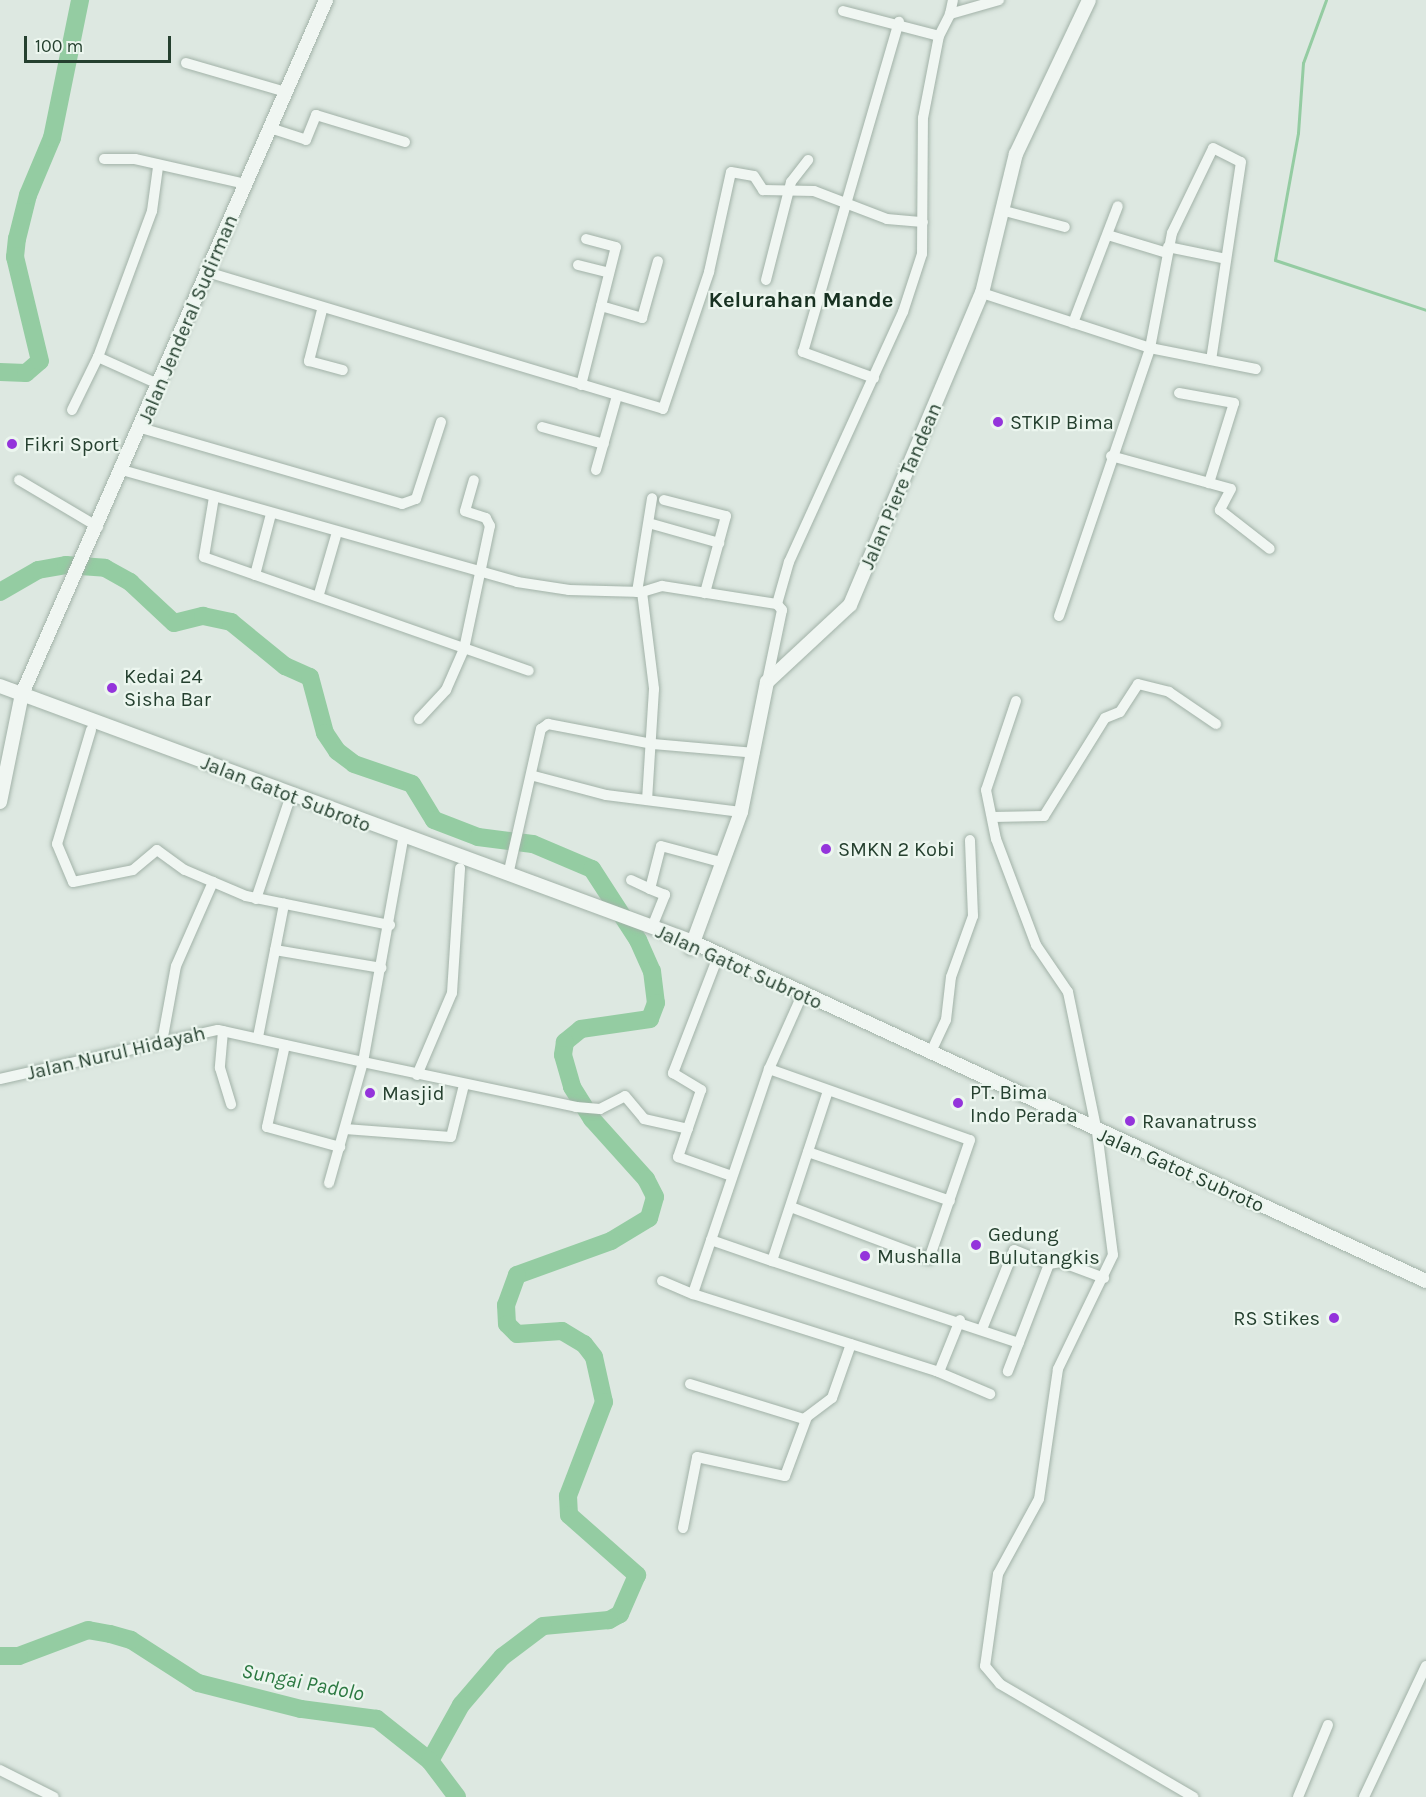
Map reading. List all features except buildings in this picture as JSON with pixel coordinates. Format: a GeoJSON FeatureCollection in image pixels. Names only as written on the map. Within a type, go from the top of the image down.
{"type":"FeatureCollection","features":[{"type":"Feature","properties":{"kind":"street","name":"Jalan Jenderal Sudirman"},"geometry":{"type":"LineString","coordinates":[[0,802],[21,699],[88,550],[326,0]]}},
{"type":"Feature","properties":{"kind":"street"},"geometry":{"type":"LineString","coordinates":[[777,604],[789,562],[874,378],[913,283],[923,222],[923,118],[939,36],[950,14],[953,0]]}},
{"type":"Feature","properties":{"kind":"street"},"geometry":{"type":"LineString","coordinates":[[950,14],[999,0]]}},
{"type":"Feature","properties":{"kind":"street","name":"Jalan Piere Tandean"},"geometry":{"type":"LineString","coordinates":[[767,682],[850,605],[982,293],[1016,154],[1089,0]]}},
{"type":"Feature","properties":{"kind":"street"},"geometry":{"type":"LineString","coordinates":[[843,11],[899,22],[939,36]]}},
{"type":"Feature","properties":{"kind":"street"},"geometry":{"type":"LineString","coordinates":[[874,378],[803,352],[849,204],[899,22]]}},
{"type":"Feature","properties":{"kind":"street"},"geometry":{"type":"LineString","coordinates":[[186,63],[286,92]]}},
{"type":"Feature","properties":{"kind":"street"},"geometry":{"type":"LineString","coordinates":[[270,128],[306,140],[316,115],[405,142]]}},
{"type":"Feature","properties":{"kind":"street"},"geometry":{"type":"LineString","coordinates":[[1059,616],[1111,456],[1150,348],[1168,250],[1208,151],[1218,149],[1241,162],[1211,360]]}},
{"type":"Feature","properties":{"kind":"street"},"geometry":{"type":"LineString","coordinates":[[104,159],[135,159],[158,167],[186,168],[246,184]]}},
{"type":"Feature","properties":{"kind":"street"},"geometry":{"type":"LineString","coordinates":[[766,280],[790,189],[808,160]]}},
{"type":"Feature","properties":{"kind":"street"},"geometry":{"type":"LineString","coordinates":[[72,410],[98,357],[152,211],[158,167]]}},
{"type":"Feature","properties":{"kind":"street"},"geometry":{"type":"LineString","coordinates":[[207,272],[322,310],[663,409],[709,272],[731,172],[754,176],[763,190],[790,189],[849,204],[887,219],[923,222]]}},
{"type":"Feature","properties":{"kind":"street"},"geometry":{"type":"LineString","coordinates":[[1073,323],[1111,236],[1118,206]]}},
{"type":"Feature","properties":{"kind":"street"},"geometry":{"type":"LineString","coordinates":[[1001,210],[1065,227]]}},
{"type":"Feature","properties":{"kind":"street"},"geometry":{"type":"LineString","coordinates":[[1111,236],[1168,250],[1226,259]]}},
{"type":"Feature","properties":{"kind":"street"},"geometry":{"type":"LineString","coordinates":[[580,385],[616,247],[586,239]]}},
{"type":"Feature","properties":{"kind":"street"},"geometry":{"type":"LineString","coordinates":[[601,306],[642,318],[658,261]]}},
{"type":"Feature","properties":{"kind":"street"},"geometry":{"type":"LineString","coordinates":[[578,265],[609,273]]}},
{"type":"Feature","properties":{"kind":"street"},"geometry":{"type":"LineString","coordinates":[[982,293],[1150,348],[1256,369]]}},
{"type":"Feature","properties":{"kind":"street"},"geometry":{"type":"LineString","coordinates":[[322,310],[309,362],[343,370]]}},
{"type":"Feature","properties":{"kind":"street"},"geometry":{"type":"LineString","coordinates":[[98,357],[158,384]]}},
{"type":"Feature","properties":{"kind":"street"},"geometry":{"type":"LineString","coordinates":[[1179,393],[1234,403],[1209,483]]}},
{"type":"Feature","properties":{"kind":"street"},"geometry":{"type":"LineString","coordinates":[[597,470],[616,396]]}},
{"type":"Feature","properties":{"kind":"street"},"geometry":{"type":"LineString","coordinates":[[141,428],[402,504],[416,499],[441,422]]}},
{"type":"Feature","properties":{"kind":"street"},"geometry":{"type":"LineString","coordinates":[[542,427],[604,444]]}},
{"type":"Feature","properties":{"kind":"street"},"geometry":{"type":"LineString","coordinates":[[1111,456],[1231,489],[1220,510],[1270,549]]}},
{"type":"Feature","properties":{"kind":"street"},"geometry":{"type":"LineString","coordinates":[[122,470],[477,574],[569,591],[639,592],[662,586],[777,604],[782,610],[755,753],[741,812],[692,946]]}},
{"type":"Feature","properties":{"kind":"street"},"geometry":{"type":"LineString","coordinates":[[19,480],[98,527]]}},
{"type":"Feature","properties":{"kind":"street"},"geometry":{"type":"LineString","coordinates":[[420,719],[446,690],[464,649],[477,574],[490,521],[465,511],[474,480]]}},
{"type":"Feature","properties":{"kind":"street"},"geometry":{"type":"LineString","coordinates":[[214,497],[202,556],[319,594],[529,671]]}},
{"type":"Feature","properties":{"kind":"street"},"geometry":{"type":"LineString","coordinates":[[647,801],[653,744],[654,689],[639,592],[652,524],[652,498]]}},
{"type":"Feature","properties":{"kind":"street"},"geometry":{"type":"LineString","coordinates":[[664,500],[726,516],[705,593]]}},
{"type":"Feature","properties":{"kind":"street"},"geometry":{"type":"LineString","coordinates":[[255,575],[271,514]]}},
{"type":"Feature","properties":{"kind":"street"},"geometry":{"type":"LineString","coordinates":[[652,524],[719,543]]}},
{"type":"Feature","properties":{"kind":"street"},"geometry":{"type":"LineString","coordinates":[[319,594],[337,532]]}},
{"type":"Feature","properties":{"kind":"street"},"geometry":{"type":"LineString","coordinates":[[992,818],[1044,816],[1105,718],[1120,712],[1136,684],[1169,692],[1216,724]]}},
{"type":"Feature","properties":{"kind":"street","name":"Jalan Gatot Subroto"},"geometry":{"type":"LineString","coordinates":[[0,686],[21,699],[91,730],[239,781],[288,804],[403,843],[509,870],[622,919]]}},
{"type":"Feature","properties":{"kind":"street","name":"Jalan Gatot Subroto"},"geometry":{"type":"LineString","coordinates":[[0,696],[21,699],[403,843],[460,868],[622,919],[692,946],[1426,1289]]}},
{"type":"Feature","properties":{"kind":"street"},"geometry":{"type":"LineString","coordinates":[[1016,701],[986,782],[992,818],[1036,945],[1068,992],[1098,1136],[1112,1236],[1104,1278],[1058,1369],[1039,1499],[998,1574],[985,1666],[1000,1684],[1193,1797]]}},
{"type":"Feature","properties":{"kind":"street"},"geometry":{"type":"LineString","coordinates":[[509,870],[534,776],[541,729],[548,724],[653,744],[755,753]]}},
{"type":"Feature","properties":{"kind":"street"},"geometry":{"type":"LineString","coordinates":[[91,730],[57,844],[71,880],[82,884],[133,870],[157,850],[213,882],[256,899],[390,925]]}},
{"type":"Feature","properties":{"kind":"street"},"geometry":{"type":"LineString","coordinates":[[534,776],[580,790],[647,801],[741,812]]}},
{"type":"Feature","properties":{"kind":"street"},"geometry":{"type":"LineString","coordinates":[[256,899],[288,804]]}},
{"type":"Feature","properties":{"kind":"street"},"geometry":{"type":"LineString","coordinates":[[930,1054],[946,1020],[951,977],[973,916],[970,840]]}},
{"type":"Feature","properties":{"kind":"street"},"geometry":{"type":"LineString","coordinates":[[329,1183],[363,1062],[390,925],[403,843]]}},
{"type":"Feature","properties":{"kind":"street"},"geometry":{"type":"LineString","coordinates":[[650,889],[660,846],[724,863]]}},
{"type":"Feature","properties":{"kind":"street"},"geometry":{"type":"LineString","coordinates":[[417,1075],[452,993],[460,868]]}},
{"type":"Feature","properties":{"kind":"street"},"geometry":{"type":"LineString","coordinates":[[631,880],[665,895],[648,928]]}},
{"type":"Feature","properties":{"kind":"street"},"geometry":{"type":"LineString","coordinates":[[162,1042],[176,966],[213,882]]}},
{"type":"Feature","properties":{"kind":"street"},"geometry":{"type":"LineString","coordinates":[[258,1037],[284,904]]}},
{"type":"Feature","properties":{"kind":"street"},"geometry":{"type":"LineString","coordinates":[[275,950],[381,968]]}},
{"type":"Feature","properties":{"kind":"street"},"geometry":{"type":"LineString","coordinates":[[718,958],[673,1068],[675,1076],[701,1090],[678,1157],[732,1176]]}},
{"type":"Feature","properties":{"kind":"street"},"geometry":{"type":"LineString","coordinates":[[693,1294],[769,1069],[801,997]]}},
{"type":"Feature","properties":{"kind":"street","name":"Jalan Gatot Subroto"},"geometry":{"type":"LineString","coordinates":[[801,997],[930,1054],[1098,1136],[1426,1281]]}},
{"type":"Feature","properties":{"kind":"street"},"geometry":{"type":"LineString","coordinates":[[223,1031],[221,1077],[231,1104]]}},
{"type":"Feature","properties":{"kind":"street","name":"Jalan Nurul Hidayah"},"geometry":{"type":"LineString","coordinates":[[0,1079],[162,1042],[223,1031],[258,1037],[417,1075],[576,1107],[600,1109],[625,1096],[644,1119],[688,1129]]}},
{"type":"Feature","properties":{"kind":"street"},"geometry":{"type":"LineString","coordinates":[[285,1045],[267,1127],[340,1147]]}},
{"type":"Feature","properties":{"kind":"street"},"geometry":{"type":"LineString","coordinates":[[769,1069],[970,1140],[929,1259],[791,1207]]}},
{"type":"Feature","properties":{"kind":"street"},"geometry":{"type":"LineString","coordinates":[[345,1129],[451,1137],[464,1085]]}},
{"type":"Feature","properties":{"kind":"street"},"geometry":{"type":"LineString","coordinates":[[772,1261],[828,1091]]}},
{"type":"Feature","properties":{"kind":"street"},"geometry":{"type":"LineString","coordinates":[[808,1152],[950,1201]]}},
{"type":"Feature","properties":{"kind":"street"},"geometry":{"type":"LineString","coordinates":[[711,1240],[960,1320],[1018,1343]]}},
{"type":"Feature","properties":{"kind":"street"},"geometry":{"type":"LineString","coordinates":[[982,1329],[1014,1250],[1049,1264],[1061,1262],[1104,1278]]}},
{"type":"Feature","properties":{"kind":"street"},"geometry":{"type":"LineString","coordinates":[[1008,1371],[1049,1264]]}},
{"type":"Feature","properties":{"kind":"street"},"geometry":{"type":"LineString","coordinates":[[662,1281],[693,1294],[939,1372],[990,1394]]}},
{"type":"Feature","properties":{"kind":"street"},"geometry":{"type":"LineString","coordinates":[[939,1372],[960,1320]]}},
{"type":"Feature","properties":{"kind":"street"},"geometry":{"type":"LineString","coordinates":[[682,1528],[697,1457],[785,1476],[807,1417],[832,1398],[851,1344]]}},
{"type":"Feature","properties":{"kind":"street"},"geometry":{"type":"LineString","coordinates":[[690,1384],[807,1417]]}},
{"type":"Feature","properties":{"kind":"street"},"geometry":{"type":"LineString","coordinates":[[1364,1797],[1426,1666]]}},
{"type":"Feature","properties":{"kind":"street"},"geometry":{"type":"LineString","coordinates":[[1298,1797],[1329,1725]]}},
{"type":"Feature","properties":{"kind":"street"},"geometry":{"type":"LineString","coordinates":[[0,1770],[54,1797]]}},
{"type":"Feature","properties":{"kind":"waterway"},"geometry":{"type":"LineString","coordinates":[[0,372],[26,373],[40,361],[15,257],[28,195],[52,138],[80,0]]}},
{"type":"Feature","properties":{"kind":"waterway"},"geometry":{"type":"LineString","coordinates":[[1326,0],[1303,63],[1298,133],[1275,260],[1426,310]]}},
{"type":"Feature","properties":{"kind":"waterway","name":"Sungai Padolo"},"geometry":{"type":"LineString","coordinates":[[0,592],[38,570],[66,565],[105,568],[130,582],[174,623],[203,616],[231,622],[285,666],[310,677],[325,733],[337,751],[354,764],[412,784],[434,820],[478,837],[533,844],[592,869],[638,940],[652,971],[656,1003],[650,1019],[581,1029],[565,1042],[563,1055],[572,1087],[592,1119],[646,1179],[655,1197],[649,1218],[611,1241],[517,1275],[506,1305],[507,1324],[517,1334],[562,1331],[584,1344],[594,1357],[604,1402],[568,1496],[569,1515],[637,1575],[620,1614],[609,1620],[543,1626],[502,1657],[461,1705],[430,1761],[377,1719],[301,1709],[198,1683],[131,1640],[110,1634],[88,1630],[19,1656],[0,1656]]}},
{"type":"Feature","properties":{"kind":"waterway"},"geometry":{"type":"LineString","coordinates":[[430,1761],[457,1797]]}},
{"type":"Feature","properties":{"kind":"place","name":"STKIP Bima"},"geometry":{"type":"Point","coordinates":[998,422]}},
{"type":"Feature","properties":{"kind":"place","name":"Fikri Sport"},"geometry":{"type":"Point","coordinates":[12,444]}},
{"type":"Feature","properties":{"kind":"place","name":"Kedai 24 Sisha Bar"},"geometry":{"type":"Point","coordinates":[112,688]}},
{"type":"Feature","properties":{"kind":"place","name":"SMKN 2 Kobi"},"geometry":{"type":"Point","coordinates":[826,849]}},
{"type":"Feature","properties":{"kind":"place","name":"Masjid"},"geometry":{"type":"Point","coordinates":[370,1093]}},
{"type":"Feature","properties":{"kind":"place","name":"PT. Bima Indo Perada"},"geometry":{"type":"Point","coordinates":[958,1103]}},
{"type":"Feature","properties":{"kind":"place","name":"Ravanatruss"},"geometry":{"type":"Point","coordinates":[1130,1121]}},
{"type":"Feature","properties":{"kind":"place","name":"Gedung Bulutangkis"},"geometry":{"type":"Point","coordinates":[976,1245]}},
{"type":"Feature","properties":{"kind":"place","name":"Mushalla"},"geometry":{"type":"Point","coordinates":[865,1256]}},
{"type":"Feature","properties":{"kind":"place","name":"RS Stikes"},"geometry":{"type":"Point","coordinates":[1334,1318]}},
{"type":"Feature","properties":{"kind":"district","name":"Kelurahan Mande"},"geometry":{"type":"Point","coordinates":[801,301]}}]}
